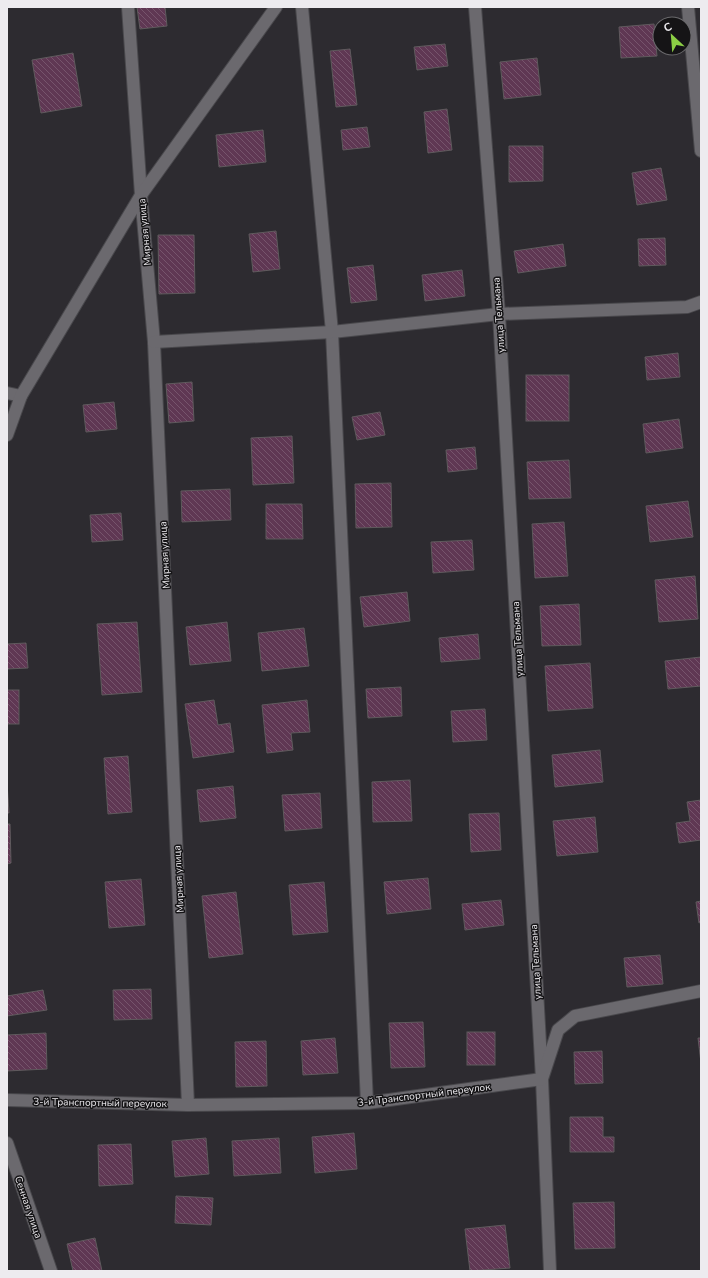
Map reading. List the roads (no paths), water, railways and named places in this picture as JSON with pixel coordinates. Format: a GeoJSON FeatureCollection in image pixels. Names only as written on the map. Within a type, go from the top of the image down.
{"type":"FeatureCollection","features":[{"type":"Feature","properties":{"kind":"street","name":"Мирная улица"},"geometry":{"type":"LineString","coordinates":[[128,7],[141,195],[154,342],[188,1105]]}},
{"type":"Feature","properties":{"kind":"street"},"geometry":{"type":"LineString","coordinates":[[7,435],[21,396],[141,195],[276,7]]}},
{"type":"Feature","properties":{"kind":"street"},"geometry":{"type":"LineString","coordinates":[[302,7],[332,332],[368,1103]]}},
{"type":"Feature","properties":{"kind":"street","name":"улица Тельмана"},"geometry":{"type":"LineString","coordinates":[[475,7],[499,314],[542,1079],[550,1271]]}},
{"type":"Feature","properties":{"kind":"street"},"geometry":{"type":"LineString","coordinates":[[688,7],[701,152]]}},
{"type":"Feature","properties":{"kind":"street"},"geometry":{"type":"LineString","coordinates":[[154,342],[332,332],[499,314],[687,307],[701,302]]}},
{"type":"Feature","properties":{"kind":"street"},"geometry":{"type":"LineString","coordinates":[[7,393],[21,396]]}},
{"type":"Feature","properties":{"kind":"street"},"geometry":{"type":"LineString","coordinates":[[542,1079],[558,1030],[575,1016],[701,991]]}},
{"type":"Feature","properties":{"kind":"street","name":"3-й Транспортный переулок"},"geometry":{"type":"LineString","coordinates":[[7,1100],[188,1105],[368,1103],[542,1079]]}},
{"type":"Feature","properties":{"kind":"street","name":"Сенная улица"},"geometry":{"type":"LineString","coordinates":[[7,1143],[51,1271]]}}]}
